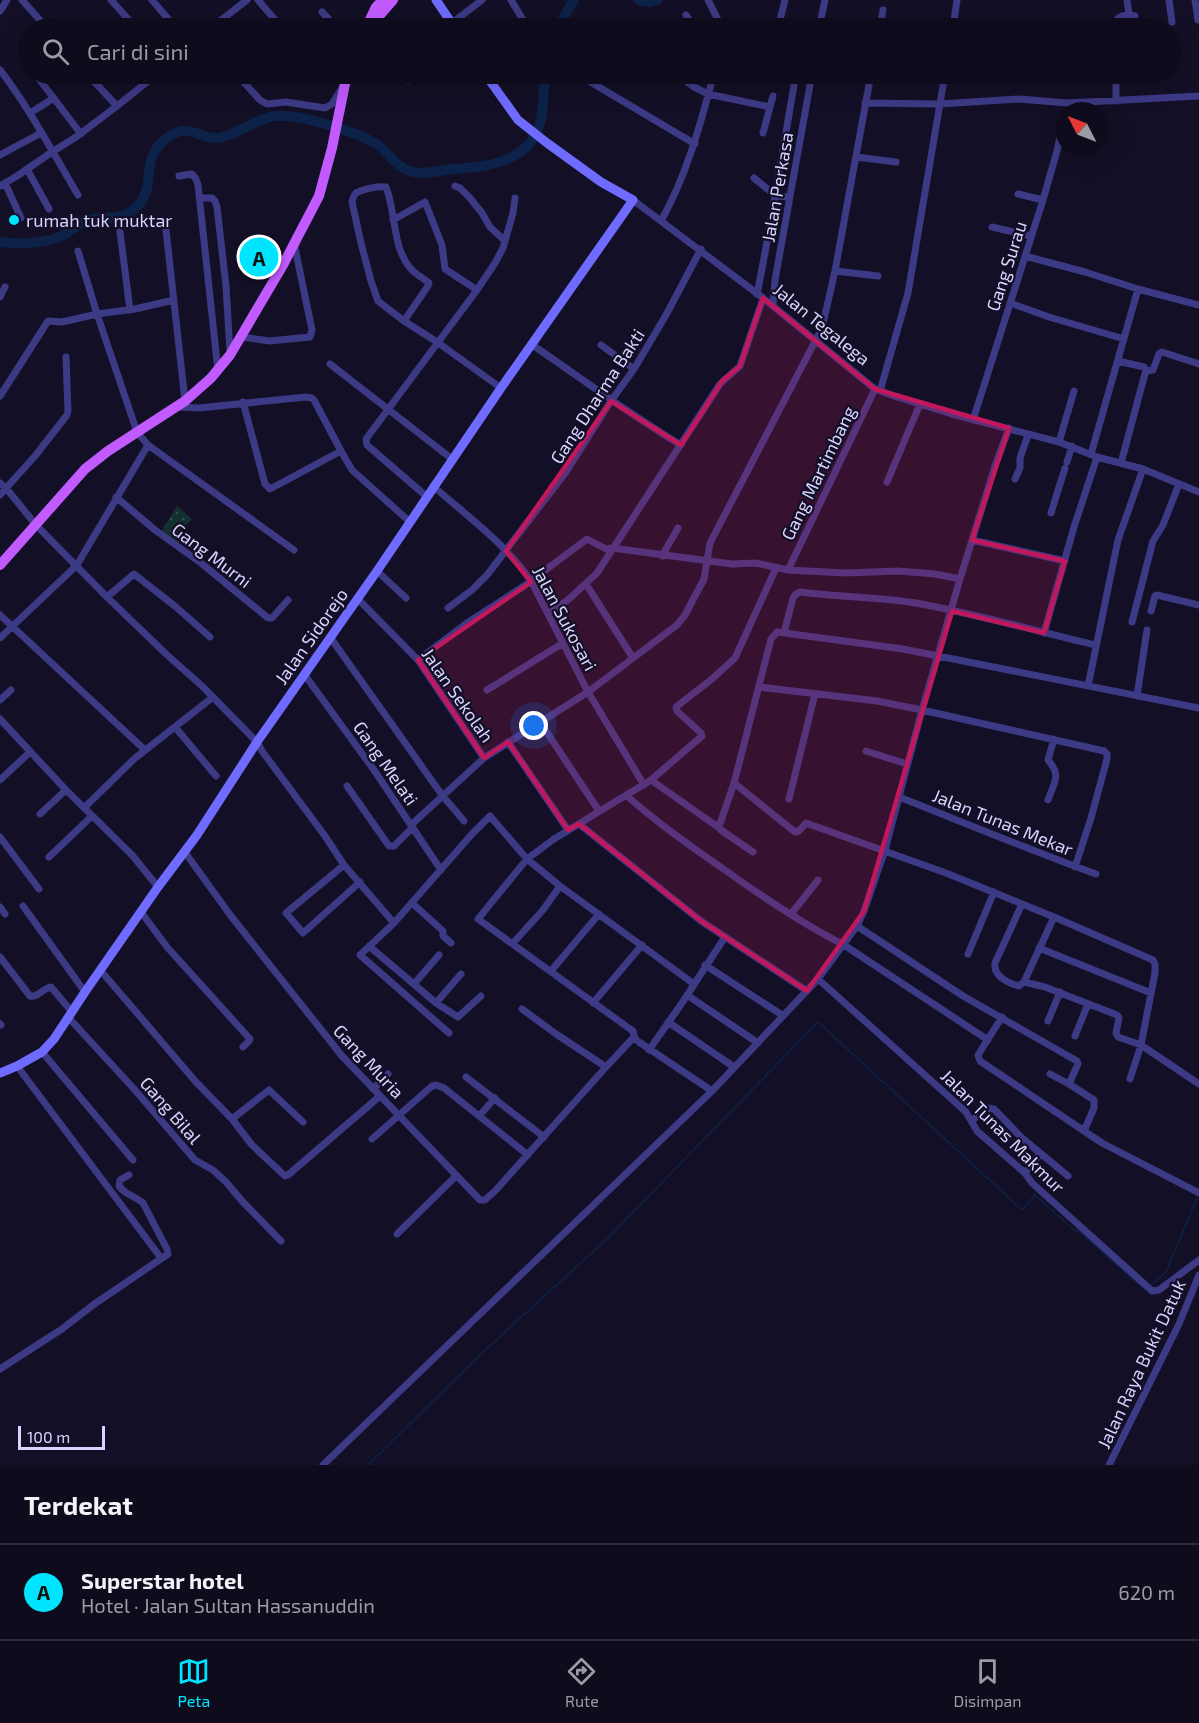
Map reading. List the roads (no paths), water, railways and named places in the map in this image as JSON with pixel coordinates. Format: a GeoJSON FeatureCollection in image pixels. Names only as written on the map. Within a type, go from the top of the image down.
{"type":"FeatureCollection","features":[{"type":"Feature","properties":{"kind":"main road"},"geometry":{"type":"LineString","coordinates":[[372,18],[376,7],[383,0]]}},
{"type":"Feature","properties":{"kind":"main road"},"geometry":{"type":"LineString","coordinates":[[377,18],[393,0]]}},
{"type":"Feature","properties":{"kind":"main road"},"geometry":{"type":"LineString","coordinates":[[0,565],[85,469],[108,451],[181,404],[218,371],[230,355],[319,196],[340,115],[345,84]]}},
{"type":"Feature","properties":{"kind":"street"},"geometry":{"type":"LineString","coordinates":[[0,11],[7,0]]}},
{"type":"Feature","properties":{"kind":"street"},"geometry":{"type":"LineString","coordinates":[[22,0],[38,18]]}},
{"type":"Feature","properties":{"kind":"street"},"geometry":{"type":"LineString","coordinates":[[111,0],[127,18]]}},
{"type":"Feature","properties":{"kind":"street"},"geometry":{"type":"LineString","coordinates":[[152,0],[167,18]]}},
{"type":"Feature","properties":{"kind":"street"},"geometry":{"type":"LineString","coordinates":[[224,18],[247,0]]}},
{"type":"Feature","properties":{"kind":"street"},"geometry":{"type":"LineString","coordinates":[[258,0],[273,18]]}},
{"type":"Feature","properties":{"kind":"street"},"geometry":{"type":"LineString","coordinates":[[436,0],[448,18]]}},
{"type":"Feature","properties":{"kind":"street"},"geometry":{"type":"LineString","coordinates":[[462,18],[482,0]]}},
{"type":"Feature","properties":{"kind":"street"},"geometry":{"type":"LineString","coordinates":[[512,0],[522,18]]}},
{"type":"Feature","properties":{"kind":"street"},"geometry":{"type":"LineString","coordinates":[[708,0],[717,18]]}},
{"type":"Feature","properties":{"kind":"street"},"geometry":{"type":"LineString","coordinates":[[780,18],[785,0]]}},
{"type":"Feature","properties":{"kind":"street"},"geometry":{"type":"LineString","coordinates":[[821,18],[825,0]]}},
{"type":"Feature","properties":{"kind":"street"},"geometry":{"type":"LineString","coordinates":[[954,18],[957,0]]}},
{"type":"Feature","properties":{"kind":"street"},"geometry":{"type":"LineString","coordinates":[[1120,18],[1132,15],[1127,0]]}},
{"type":"Feature","properties":{"kind":"street"},"geometry":{"type":"LineString","coordinates":[[1169,0],[1171,18]]}},
{"type":"Feature","properties":{"kind":"street"},"geometry":{"type":"LineString","coordinates":[[1195,0],[1198,20]]}},
{"type":"Feature","properties":{"kind":"street"},"geometry":{"type":"LineString","coordinates":[[882,18],[883,10]]}},
{"type":"Feature","properties":{"kind":"street"},"geometry":{"type":"LineString","coordinates":[[322,12],[328,18]]}},
{"type":"Feature","properties":{"kind":"street"},"geometry":{"type":"LineString","coordinates":[[0,70],[30,113],[78,195]]}},
{"type":"Feature","properties":{"kind":"street"},"geometry":{"type":"LineString","coordinates":[[43,84],[81,134]]}},
{"type":"Feature","properties":{"kind":"street"},"geometry":{"type":"LineString","coordinates":[[96,84],[117,106]]}},
{"type":"Feature","properties":{"kind":"street"},"geometry":{"type":"LineString","coordinates":[[21,218],[3,184],[81,134],[144,84]]}},
{"type":"Feature","properties":{"kind":"street"},"geometry":{"type":"LineString","coordinates":[[245,84],[267,105],[286,102],[325,108],[332,104],[343,84]]}},
{"type":"Feature","properties":{"kind":"street","name":"Jalan Tegalega"},"geometry":{"type":"LineString","coordinates":[[492,84],[519,120],[547,143],[601,182],[633,200],[700,249],[877,390],[973,420],[1072,446],[1143,469],[1199,492]]}},
{"type":"Feature","properties":{"kind":"street"},"geometry":{"type":"LineString","coordinates":[[594,84],[695,144]]}},
{"type":"Feature","properties":{"kind":"street"},"geometry":{"type":"LineString","coordinates":[[690,84],[708,94],[770,107]]}},
{"type":"Feature","properties":{"kind":"street"},"geometry":{"type":"LineString","coordinates":[[661,221],[677,191],[695,144],[711,84]]}},
{"type":"Feature","properties":{"kind":"street"},"geometry":{"type":"LineString","coordinates":[[548,614],[569,599],[597,573],[722,381],[740,366],[760,296],[794,84]]}},
{"type":"Feature","properties":{"kind":"street","name":"Jalan Perkasa"},"geometry":{"type":"LineString","coordinates":[[773,305],[810,84]]}},
{"type":"Feature","properties":{"kind":"street"},"geometry":{"type":"LineString","coordinates":[[347,786],[389,846],[394,846],[442,795],[483,758],[588,692],[682,620],[704,579],[710,543],[822,328],[836,271],[869,84]]}},
{"type":"Feature","properties":{"kind":"street","name":"Gang Martimbang"},"geometry":{"type":"LineString","coordinates":[[788,570],[877,390],[908,293],[943,84]]}},
{"type":"Feature","properties":{"kind":"street"},"geometry":{"type":"LineString","coordinates":[[1116,84],[1116,101]]}},
{"type":"Feature","properties":{"kind":"street"},"geometry":{"type":"LineString","coordinates":[[763,134],[773,96]]}},
{"type":"Feature","properties":{"kind":"street"},"geometry":{"type":"LineString","coordinates":[[1092,102],[1199,96]]}},
{"type":"Feature","properties":{"kind":"street"},"geometry":{"type":"LineString","coordinates":[[30,113],[54,98]]}},
{"type":"Feature","properties":{"kind":"street"},"geometry":{"type":"LineString","coordinates":[[865,103],[939,104],[1019,99],[1055,102]]}},
{"type":"Feature","properties":{"kind":"street"},"geometry":{"type":"LineString","coordinates":[[0,155],[40,133]]}},
{"type":"Feature","properties":{"kind":"street","name":"Gang Surau"},"geometry":{"type":"LineString","coordinates":[[973,420],[1056,156]]}},
{"type":"Feature","properties":{"kind":"street"},"geometry":{"type":"LineString","coordinates":[[856,157],[896,162]]}},
{"type":"Feature","properties":{"kind":"street"},"geometry":{"type":"LineString","coordinates":[[27,169],[49,209]]}},
{"type":"Feature","properties":{"kind":"street"},"geometry":{"type":"LineString","coordinates":[[179,176],[190,173],[195,176],[198,185],[218,371]]}},
{"type":"Feature","properties":{"kind":"street"},"geometry":{"type":"LineString","coordinates":[[754,178],[776,196],[790,197]]}},
{"type":"Feature","properties":{"kind":"street"},"geometry":{"type":"LineString","coordinates":[[404,321],[429,283],[411,269],[406,261],[397,237],[386,187],[381,186],[359,192],[354,196],[352,202],[377,298],[383,306],[404,321],[437,342],[501,388]]}},
{"type":"Feature","properties":{"kind":"street"},"geometry":{"type":"LineString","coordinates":[[455,186],[470,198],[490,227],[504,240]]}},
{"type":"Feature","properties":{"kind":"street"},"geometry":{"type":"LineString","coordinates":[[1018,194],[1043,200]]}},
{"type":"Feature","properties":{"kind":"street"},"geometry":{"type":"LineString","coordinates":[[200,198],[212,198],[217,207],[226,286],[230,355]]}},
{"type":"Feature","properties":{"kind":"street"},"geometry":{"type":"LineString","coordinates":[[426,496],[367,445],[366,439],[495,263],[503,248],[515,198]]}},
{"type":"Feature","properties":{"kind":"street","name":"Jalan Sidorejo"},"geometry":{"type":"LineString","coordinates":[[0,1074],[42,1052],[54,1039],[377,571],[426,496],[633,200]]}},
{"type":"Feature","properties":{"kind":"street"},"geometry":{"type":"LineString","coordinates":[[393,220],[423,202],[426,203],[430,219],[442,245],[445,269],[477,290]]}},
{"type":"Feature","properties":{"kind":"street"},"geometry":{"type":"LineString","coordinates":[[992,227],[1031,236]]}},
{"type":"Feature","properties":{"kind":"street"},"geometry":{"type":"LineString","coordinates":[[166,230],[174,300],[181,404],[199,408],[243,402],[312,398],[341,451],[357,474],[410,522]]}},
{"type":"Feature","properties":{"kind":"street"},"geometry":{"type":"LineString","coordinates":[[120,232],[130,310]]}},
{"type":"Feature","properties":{"kind":"street"},"geometry":{"type":"LineString","coordinates":[[242,337],[269,341],[310,337],[312,330],[294,243]]}},
{"type":"Feature","properties":{"kind":"street","name":"Gang Dharma Bakti"},"geometry":{"type":"LineString","coordinates":[[448,608],[479,583],[566,472],[634,369],[666,315],[700,249]]}},
{"type":"Feature","properties":{"kind":"street"},"geometry":{"type":"LineString","coordinates":[[78,251],[138,432],[147,445],[294,550]]}},
{"type":"Feature","properties":{"kind":"street"},"geometry":{"type":"LineString","coordinates":[[1024,256],[1199,305]]}},
{"type":"Feature","properties":{"kind":"street"},"geometry":{"type":"LineString","coordinates":[[836,271],[878,276]]}},
{"type":"Feature","properties":{"kind":"street"},"geometry":{"type":"LineString","coordinates":[[0,297],[5,287]]}},
{"type":"Feature","properties":{"kind":"street"},"geometry":{"type":"LineString","coordinates":[[1044,633],[1138,289]]}},
{"type":"Feature","properties":{"kind":"street"},"geometry":{"type":"LineString","coordinates":[[0,396],[48,321],[62,322],[174,300]]}},
{"type":"Feature","properties":{"kind":"street"},"geometry":{"type":"LineString","coordinates":[[1010,303],[1124,339]]}},
{"type":"Feature","properties":{"kind":"street"},"geometry":{"type":"LineString","coordinates":[[531,344],[611,401],[681,445]]}},
{"type":"Feature","properties":{"kind":"street"},"geometry":{"type":"LineString","coordinates":[[602,345],[634,369]]}},
{"type":"Feature","properties":{"kind":"street"},"geometry":{"type":"LineString","coordinates":[[1146,371],[1154,370],[1159,354],[1162,352],[1199,364]]}},
{"type":"Feature","properties":{"kind":"street"},"geometry":{"type":"LineString","coordinates":[[0,495],[3,485],[35,456],[68,413],[66,357]]}},
{"type":"Feature","properties":{"kind":"street"},"geometry":{"type":"LineString","coordinates":[[1118,361],[1144,367],[1146,371]]}},
{"type":"Feature","properties":{"kind":"street"},"geometry":{"type":"LineString","coordinates":[[330,364],[452,459]]}},
{"type":"Feature","properties":{"kind":"street"},"geometry":{"type":"LineString","coordinates":[[1121,463],[1146,371]]}},
{"type":"Feature","properties":{"kind":"street"},"geometry":{"type":"LineString","coordinates":[[1059,442],[1074,391]]}},
{"type":"Feature","properties":{"kind":"street"},"geometry":{"type":"LineString","coordinates":[[243,402],[265,484],[270,489],[341,451]]}},
{"type":"Feature","properties":{"kind":"street"},"geometry":{"type":"LineString","coordinates":[[887,482],[920,404]]}},
{"type":"Feature","properties":{"kind":"street"},"geometry":{"type":"LineString","coordinates":[[323,1465],[712,1091],[818,979],[857,926],[885,850],[960,579],[1009,428]]}},
{"type":"Feature","properties":{"kind":"street"},"geometry":{"type":"LineString","coordinates":[[1015,479],[1028,435]]}},
{"type":"Feature","properties":{"kind":"street"},"geometry":{"type":"LineString","coordinates":[[0,638],[77,565],[147,445]]}},
{"type":"Feature","properties":{"kind":"street"},"geometry":{"type":"LineString","coordinates":[[1051,513],[1072,446]]}},
{"type":"Feature","properties":{"kind":"street"},"geometry":{"type":"LineString","coordinates":[[1088,686],[1118,540],[1143,469]]}},
{"type":"Feature","properties":{"kind":"street"},"geometry":{"type":"LineString","coordinates":[[1132,622],[1154,541],[1179,484]]}},
{"type":"Feature","properties":{"kind":"street"},"geometry":{"type":"LineString","coordinates":[[3,485],[36,525],[107,597],[257,742],[344,865],[394,923]]}},
{"type":"Feature","properties":{"kind":"street","name":"Jalan Sukosari"},"geometry":{"type":"LineString","coordinates":[[433,486],[520,565],[588,692],[644,785]]}},
{"type":"Feature","properties":{"kind":"street","name":"Gang Murni"},"geometry":{"type":"LineString","coordinates":[[116,497],[268,618],[272,618],[288,600]]}},
{"type":"Feature","properties":{"kind":"street"},"geometry":{"type":"LineString","coordinates":[[662,556],[678,528]]}},
{"type":"Feature","properties":{"kind":"street"},"geometry":{"type":"LineString","coordinates":[[418,660],[467,623],[531,582],[585,539],[590,539],[606,549],[732,564],[756,563],[788,570],[846,573],[898,571],[960,579]]}},
{"type":"Feature","properties":{"kind":"street"},"geometry":{"type":"LineString","coordinates":[[972,540],[1065,561]]}},
{"type":"Feature","properties":{"kind":"street"},"geometry":{"type":"LineString","coordinates":[[712,1091],[649,1050],[634,1037],[632,1030],[478,919],[527,859],[568,830],[644,785],[702,736],[676,711],[676,707],[735,658],[776,568]]}},
{"type":"Feature","properties":{"kind":"street"},"geometry":{"type":"LineString","coordinates":[[377,571],[406,598]]}},
{"type":"Feature","properties":{"kind":"street"},"geometry":{"type":"LineString","coordinates":[[107,597],[134,574],[210,637]]}},
{"type":"Feature","properties":{"kind":"street"},"geometry":{"type":"LineString","coordinates":[[586,584],[633,657]]}},
{"type":"Feature","properties":{"kind":"street"},"geometry":{"type":"LineString","coordinates":[[784,633],[793,598],[800,592],[839,597],[871,597],[914,603],[1096,645]]}},
{"type":"Feature","properties":{"kind":"street"},"geometry":{"type":"LineString","coordinates":[[1151,611],[1157,595],[1199,605]]}},
{"type":"Feature","properties":{"kind":"street","name":"Jalan Sekolah"},"geometry":{"type":"LineString","coordinates":[[357,598],[418,660],[483,758]]}},
{"type":"Feature","properties":{"kind":"street"},"geometry":{"type":"LineString","coordinates":[[0,615],[145,750]]}},
{"type":"Feature","properties":{"kind":"street"},"geometry":{"type":"LineString","coordinates":[[1137,696],[1147,630]]}},
{"type":"Feature","properties":{"kind":"street"},"geometry":{"type":"LineString","coordinates":[[716,825],[722,822],[734,783],[771,639],[775,633],[903,649],[1199,708]]}},
{"type":"Feature","properties":{"kind":"street"},"geometry":{"type":"LineString","coordinates":[[330,637],[442,795],[464,821]]}},
{"type":"Feature","properties":{"kind":"street"},"geometry":{"type":"LineString","coordinates":[[488,690],[563,642]]}},
{"type":"Feature","properties":{"kind":"street","name":"Gang Melati"},"geometry":{"type":"LineString","coordinates":[[304,674],[374,770],[441,870]]}},
{"type":"Feature","properties":{"kind":"street"},"geometry":{"type":"LineString","coordinates":[[759,687],[877,701],[1102,750],[1108,756],[1075,867]]}},
{"type":"Feature","properties":{"kind":"street"},"geometry":{"type":"LineString","coordinates":[[0,700],[11,690]]}},
{"type":"Feature","properties":{"kind":"street"},"geometry":{"type":"LineString","coordinates":[[789,799],[815,694]]}},
{"type":"Feature","properties":{"kind":"street"},"geometry":{"type":"LineString","coordinates":[[84,808],[145,750],[213,697]]}},
{"type":"Feature","properties":{"kind":"street"},"geometry":{"type":"LineString","coordinates":[[0,719],[66,790],[132,855],[158,887]]}},
{"type":"Feature","properties":{"kind":"street"},"geometry":{"type":"LineString","coordinates":[[540,722],[599,811]]}},
{"type":"Feature","properties":{"kind":"street"},"geometry":{"type":"LineString","coordinates":[[175,727],[216,776]]}},
{"type":"Feature","properties":{"kind":"street"},"geometry":{"type":"LineString","coordinates":[[1048,800],[1057,772],[1048,760],[1054,739]]}},
{"type":"Feature","properties":{"kind":"street"},"geometry":{"type":"LineString","coordinates":[[508,742],[568,830]]}},
{"type":"Feature","properties":{"kind":"street"},"geometry":{"type":"LineString","coordinates":[[866,751],[907,764]]}},
{"type":"Feature","properties":{"kind":"street"},"geometry":{"type":"LineString","coordinates":[[0,780],[30,752]]}},
{"type":"Feature","properties":{"kind":"street"},"geometry":{"type":"LineString","coordinates":[[651,780],[753,852]]}},
{"type":"Feature","properties":{"kind":"street"},"geometry":{"type":"LineString","coordinates":[[734,783],[795,832],[806,823],[885,850],[994,892],[1153,960],[1155,966],[1141,1045],[1130,1079]]}},
{"type":"Feature","properties":{"kind":"street"},"geometry":{"type":"LineString","coordinates":[[40,814],[66,790]]}},
{"type":"Feature","properties":{"kind":"street"},"geometry":{"type":"LineString","coordinates":[[626,795],[643,811],[759,895],[820,933],[844,945],[988,1040]]}},
{"type":"Feature","properties":{"kind":"street","name":"Jalan Tunas Mekar"},"geometry":{"type":"LineString","coordinates":[[899,797],[1096,874]]}},
{"type":"Feature","properties":{"kind":"street"},"geometry":{"type":"LineString","coordinates":[[49,857],[92,816]]}},
{"type":"Feature","properties":{"kind":"street"},"geometry":{"type":"LineString","coordinates":[[449,1033],[360,954],[394,923],[490,816],[527,859],[560,886],[694,984]]}},
{"type":"Feature","properties":{"kind":"street"},"geometry":{"type":"LineString","coordinates":[[579,824],[632,868],[725,937],[807,991]]}},
{"type":"Feature","properties":{"kind":"street"},"geometry":{"type":"LineString","coordinates":[[0,837],[39,889]]}},
{"type":"Feature","properties":{"kind":"street","name":"Gang Muria"},"geometry":{"type":"LineString","coordinates":[[184,851],[231,916],[342,1056],[477,1198],[483,1201],[496,1190],[634,1037]]}},
{"type":"Feature","properties":{"kind":"street"},"geometry":{"type":"LineString","coordinates":[[344,865],[286,914],[303,933],[360,882]]}},
{"type":"Feature","properties":{"kind":"street"},"geometry":{"type":"LineString","coordinates":[[791,914],[818,880]]}},
{"type":"Feature","properties":{"kind":"street"},"geometry":{"type":"LineString","coordinates":[[513,943],[538,916],[560,886]]}},
{"type":"Feature","properties":{"kind":"street"},"geometry":{"type":"LineString","coordinates":[[968,954],[994,892]]}},
{"type":"Feature","properties":{"kind":"street"},"geometry":{"type":"LineString","coordinates":[[412,903],[443,930],[443,936],[451,943]]}},
{"type":"Feature","properties":{"kind":"street"},"geometry":{"type":"LineString","coordinates":[[1022,904],[994,968],[1000,976],[1011,983],[1019,986],[1024,982],[1054,917]]}},
{"type":"Feature","properties":{"kind":"street"},"geometry":{"type":"LineString","coordinates":[[22,906],[85,992]]}},
{"type":"Feature","properties":{"kind":"street"},"geometry":{"type":"LineString","coordinates":[[0,907],[5,914]]}},
{"type":"Feature","properties":{"kind":"street"},"geometry":{"type":"LineString","coordinates":[[141,912],[175,956],[249,1039],[243,1047]]}},
{"type":"Feature","properties":{"kind":"street"},"geometry":{"type":"LineString","coordinates":[[551,971],[599,914]]}},
{"type":"Feature","properties":{"kind":"street"},"geometry":{"type":"LineString","coordinates":[[857,926],[963,996],[1077,1061],[1078,1064],[1069,1084]]}},
{"type":"Feature","properties":{"kind":"street"},"geometry":{"type":"LineString","coordinates":[[649,1050],[725,937]]}},
{"type":"Feature","properties":{"kind":"street"},"geometry":{"type":"LineString","coordinates":[[593,1003],[642,945]]}},
{"type":"Feature","properties":{"kind":"street"},"geometry":{"type":"LineString","coordinates":[[369,946],[436,1003],[458,1017],[481,996]]}},
{"type":"Feature","properties":{"kind":"street"},"geometry":{"type":"LineString","coordinates":[[1039,948],[1151,993]]}},
{"type":"Feature","properties":{"kind":"street"},"geometry":{"type":"LineString","coordinates":[[414,984],[439,955]]}},
{"type":"Feature","properties":{"kind":"street","name":"Gang Bilal"},"geometry":{"type":"LineString","coordinates":[[0,957],[30,996],[34,997],[51,987],[70,1015],[195,1160],[213,1170],[226,1182],[281,1241]]}},
{"type":"Feature","properties":{"kind":"street"},"geometry":{"type":"LineString","coordinates":[[705,965],[782,1016]]}},
{"type":"Feature","properties":{"kind":"street"},"geometry":{"type":"LineString","coordinates":[[101,971],[196,1083],[232,1119],[252,1145],[284,1175],[287,1176],[380,1096]]}},
{"type":"Feature","properties":{"kind":"street"},"geometry":{"type":"LineString","coordinates":[[436,1003],[462,974]]}},
{"type":"Feature","properties":{"kind":"street","name":"Jalan Tunas Makmur"},"geometry":{"type":"LineString","coordinates":[[818,979],[946,1093],[966,1112],[977,1131],[1152,1291],[1159,1290],[1199,1260]]}},
{"type":"Feature","properties":{"kind":"street"},"geometry":{"type":"LineString","coordinates":[[1024,982],[1060,992],[1118,1016],[1117,1035],[1141,1045],[1199,1084]]}},
{"type":"Feature","properties":{"kind":"street"},"geometry":{"type":"LineString","coordinates":[[1048,1021],[1060,992]]}},
{"type":"Feature","properties":{"kind":"street"},"geometry":{"type":"LineString","coordinates":[[687,995],[758,1043]]}},
{"type":"Feature","properties":{"kind":"street"},"geometry":{"type":"LineString","coordinates":[[1075,1036],[1088,1004]]}},
{"type":"Feature","properties":{"kind":"street"},"geometry":{"type":"LineString","coordinates":[[522,1009],[606,1067]]}},
{"type":"Feature","properties":{"kind":"street"},"geometry":{"type":"LineString","coordinates":[[1002,1017],[978,1055],[980,1061],[1101,1143],[1199,1193]]}},
{"type":"Feature","properties":{"kind":"street"},"geometry":{"type":"LineString","coordinates":[[668,1022],[734,1067]]}},
{"type":"Feature","properties":{"kind":"street"},"geometry":{"type":"LineString","coordinates":[[42,1052],[133,1160]]}},
{"type":"Feature","properties":{"kind":"street"},"geometry":{"type":"LineString","coordinates":[[17,1066],[161,1258]]}},
{"type":"Feature","properties":{"kind":"street"},"geometry":{"type":"LineString","coordinates":[[374,1089],[388,1074]]}},
{"type":"Feature","properties":{"kind":"street"},"geometry":{"type":"LineString","coordinates":[[1050,1074],[1094,1102],[1094,1108],[1084,1131]]}},
{"type":"Feature","properties":{"kind":"street"},"geometry":{"type":"LineString","coordinates":[[466,1077],[544,1137]]}},
{"type":"Feature","properties":{"kind":"street"},"geometry":{"type":"LineString","coordinates":[[372,1139],[432,1086],[436,1085],[444,1088],[480,1115],[528,1155]]}},
{"type":"Feature","properties":{"kind":"street"},"geometry":{"type":"LineString","coordinates":[[232,1119],[269,1090],[303,1122]]}},
{"type":"Feature","properties":{"kind":"street"},"geometry":{"type":"LineString","coordinates":[[480,1115],[495,1098]]}},
{"type":"Feature","properties":{"kind":"street"},"geometry":{"type":"LineString","coordinates":[[972,1121],[983,1110],[994,1109],[1040,1154],[1068,1176]]}},
{"type":"Feature","properties":{"kind":"street"},"geometry":{"type":"LineString","coordinates":[[1025,1173],[1040,1154]]}},
{"type":"Feature","properties":{"kind":"street"},"geometry":{"type":"LineString","coordinates":[[0,1369],[62,1329],[167,1255],[169,1251],[143,1203],[127,1195],[119,1186],[120,1180],[129,1175]]}},
{"type":"Feature","properties":{"kind":"street"},"geometry":{"type":"LineString","coordinates":[[397,1234],[456,1176]]}},
{"type":"Feature","properties":{"kind":"street","name":"Jalan Raya Bukit Datuk"},"geometry":{"type":"LineString","coordinates":[[1109,1465],[1179,1324],[1199,1275]]}},
{"type":"Feature","properties":{"kind":"waterway"},"geometry":{"type":"LineString","coordinates":[[563,18],[574,0]]}},
{"type":"Feature","properties":{"kind":"waterway"},"geometry":{"type":"LineString","coordinates":[[639,0],[650,2],[657,0]]}},
{"type":"Feature","properties":{"kind":"waterway"},"geometry":{"type":"LineString","coordinates":[[0,242],[25,243],[52,239],[60,237],[86,221],[121,216],[134,210],[145,195],[153,154],[167,138],[180,131],[214,138],[274,116],[298,117],[328,124],[369,140],[405,169],[417,173],[495,163],[519,153],[536,133],[541,119],[544,84]]}},
{"type":"Feature","properties":{"kind":"waterway"},"geometry":{"type":"LineString","coordinates":[[368,1465],[481,1354],[608,1238],[818,1022],[1022,1210],[1035,1195],[1145,1290]]}},
{"type":"Feature","properties":{"kind":"waterway"},"geometry":{"type":"LineString","coordinates":[[1152,1284],[1166,1272],[1197,1198]]}},
{"type":"Feature","properties":{"kind":"place","name":"rumah tuk muktar"},"geometry":{"type":"Point","coordinates":[14,220]}},
{"type":"Feature","properties":{"kind":"place","name":"Superstar hotel"},"geometry":{"type":"Point","coordinates":[259,257]}}]}
